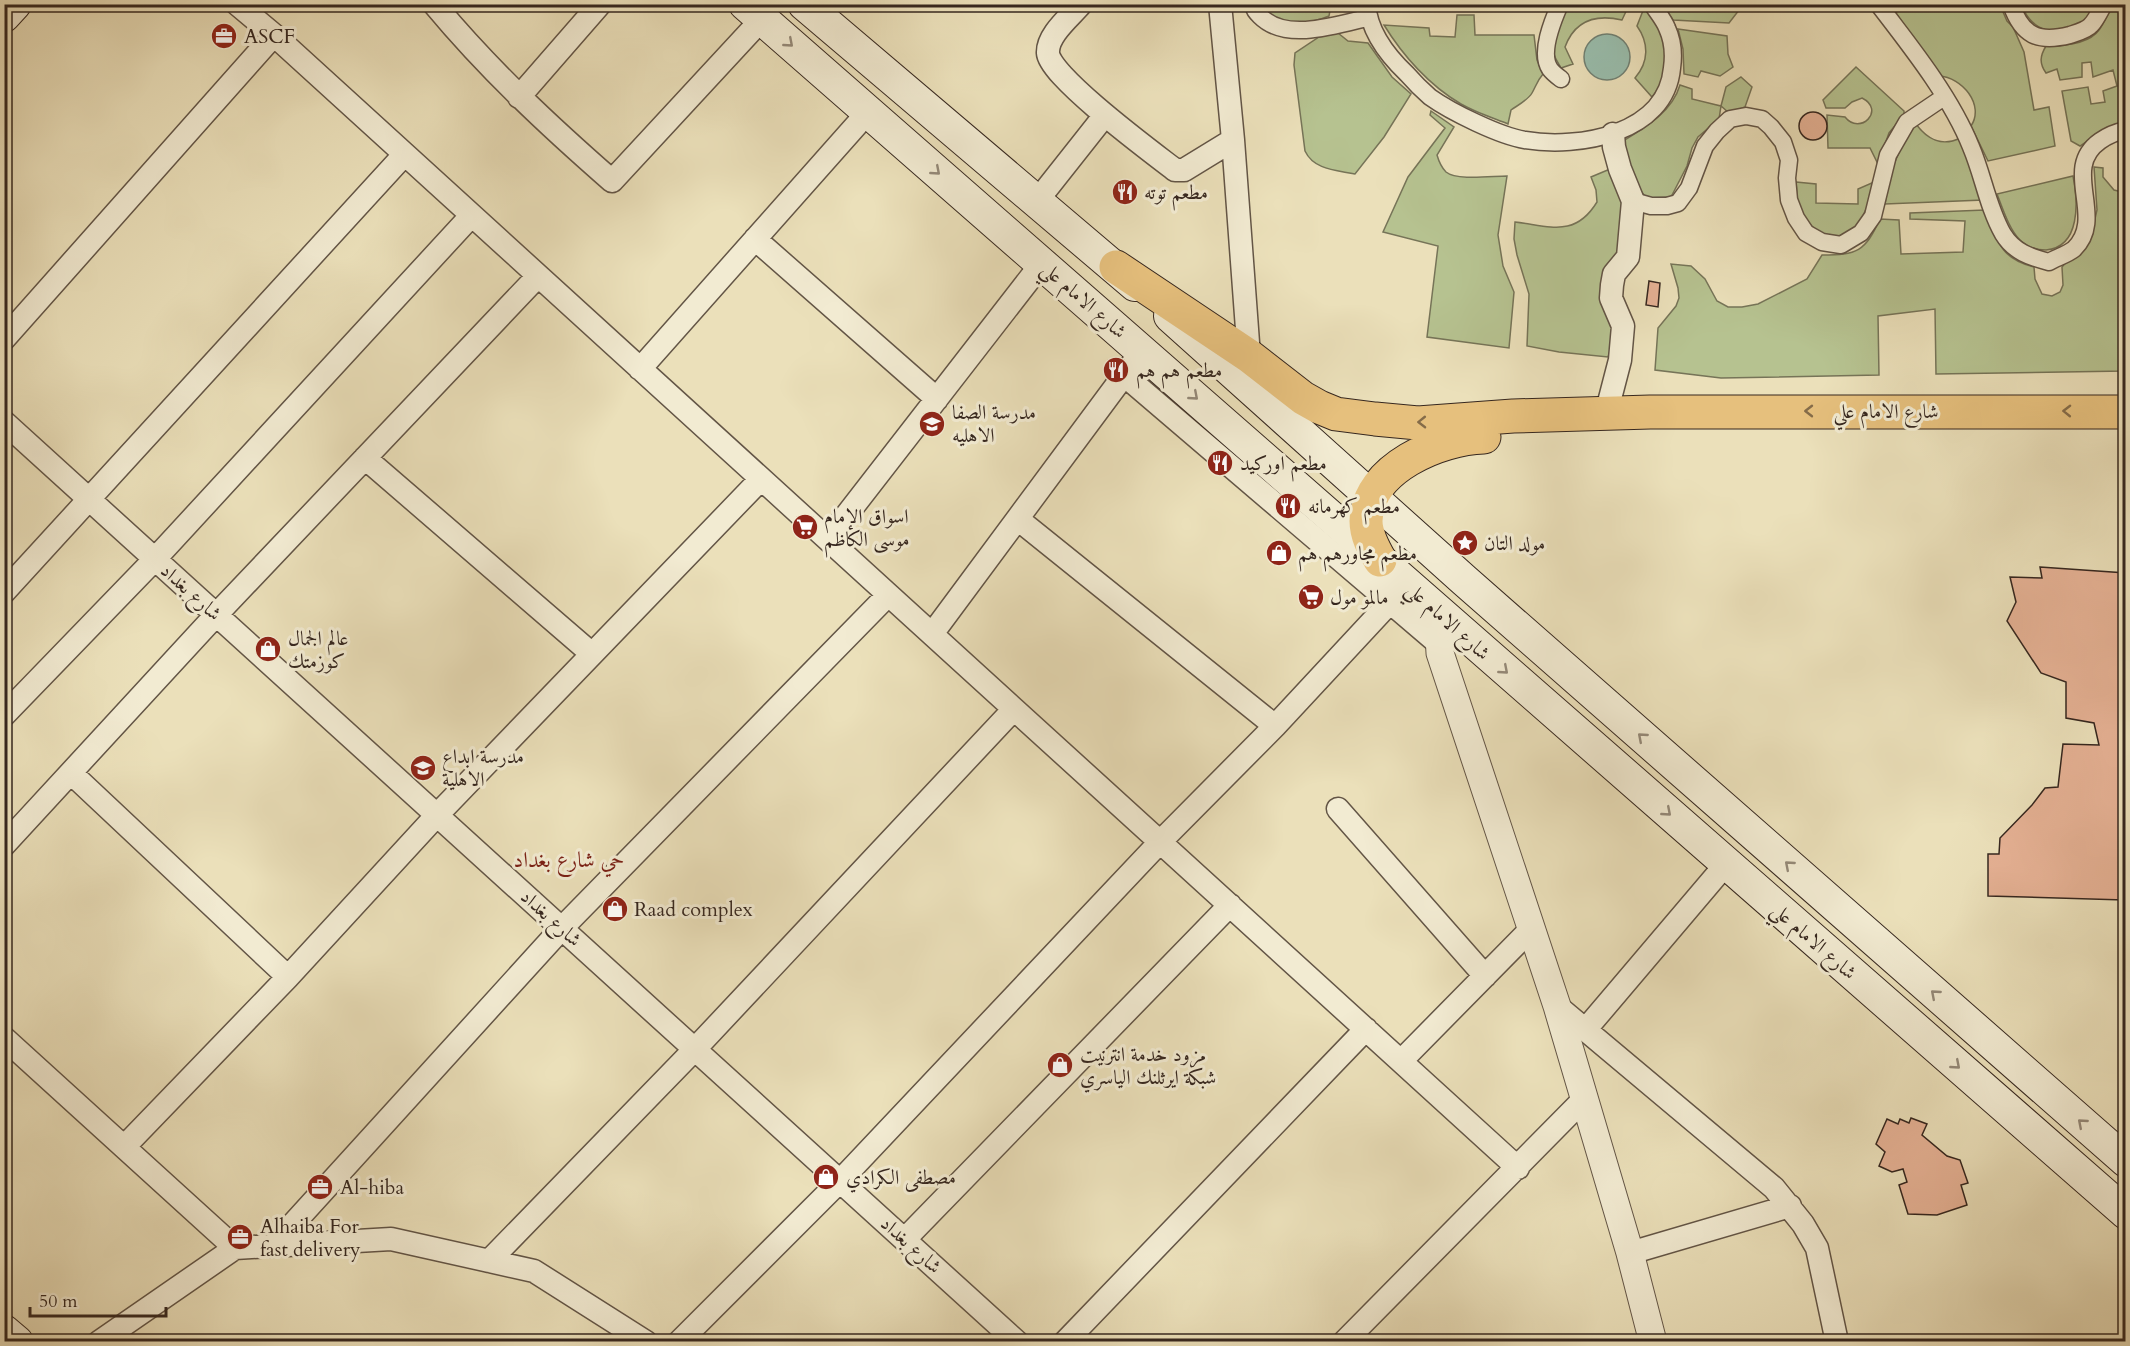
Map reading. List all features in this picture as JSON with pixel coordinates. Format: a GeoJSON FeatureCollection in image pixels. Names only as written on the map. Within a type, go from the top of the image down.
{"type":"FeatureCollection","features":[{"type":"Feature","properties":{"kind":"main road"},"geometry":{"type":"LineString","coordinates":[[4,16],[15,4]]}},
{"type":"Feature","properties":{"kind":"main road","name":"شارع الامام علي"},"geometry":{"type":"LineString","coordinates":[[809,6],[1116,267],[1372,498],[2126,1161]]}},
{"type":"Feature","properties":{"kind":"main road","name":"شارع الامام علي"},"geometry":{"type":"LineString","coordinates":[[754,12],[1042,263],[1133,363],[1258,452],[1380,560],[1398,593],[1726,864],[2126,1213]]}},
{"type":"Feature","properties":{"kind":"main road","name":"شارع الامام علي"},"geometry":{"type":"LineString","coordinates":[[1116,267],[1249,356],[1303,398],[1336,414],[1418,423],[1513,416],[1650,412],[2126,412]]}},
{"type":"Feature","properties":{"kind":"main road"},"geometry":{"type":"LineString","coordinates":[[1380,560],[1370,541],[1366,522],[1372,498],[1397,467],[1436,446],[1469,437],[1514,436],[1606,414]]}},
{"type":"Feature","properties":{"kind":"main road"},"geometry":{"type":"LineString","coordinates":[[1258,452],[1274,459],[1285,460],[1295,455],[1299,445],[1297,435],[1288,422]]}},
{"type":"Feature","properties":{"kind":"main road"},"geometry":{"type":"LineString","coordinates":[[4,1331],[17,1341]]}},
{"type":"Feature","properties":{"kind":"street"},"geometry":{"type":"LineString","coordinates":[[237,4],[274,35],[1518,1168]]}},
{"type":"Feature","properties":{"kind":"street"},"geometry":{"type":"LineString","coordinates":[[434,4],[458,34],[519,97],[612,181],[754,12]]}},
{"type":"Feature","properties":{"kind":"street"},"geometry":{"type":"LineString","coordinates":[[519,97],[600,4]]}},
{"type":"Feature","properties":{"kind":"street"},"geometry":{"type":"LineString","coordinates":[[1080,4],[1050,40],[1048,54],[1055,67],[1105,115],[1175,170],[1184,170],[1233,140]]}},
{"type":"Feature","properties":{"kind":"street"},"geometry":{"type":"LineString","coordinates":[[1220,4],[1249,356]]}},
{"type":"Feature","properties":{"kind":"street"},"geometry":{"type":"LineString","coordinates":[[1253,4],[1254,9],[1266,22],[1275,26],[1298,29],[1319,28],[1367,11],[1383,46],[1400,68],[1430,96],[1464,116],[1523,140],[1556,143],[1613,134],[1639,122],[1660,100],[1671,84],[1674,51],[1667,27],[1652,4]]}},
{"type":"Feature","properties":{"kind":"street"},"geometry":{"type":"LineString","coordinates":[[1560,4],[1546,42],[1549,67],[1561,80]]}},
{"type":"Feature","properties":{"kind":"street"},"geometry":{"type":"LineString","coordinates":[[2011,4],[2015,16],[2026,31],[2042,39],[2059,38],[2091,26],[2104,4]]}},
{"type":"Feature","properties":{"kind":"street"},"geometry":{"type":"LineString","coordinates":[[1884,7],[1944,97],[1971,146],[2004,235],[2023,255],[2049,262],[2073,249],[2086,230],[2083,160],[2094,146],[2106,137],[2126,130]]}},
{"type":"Feature","properties":{"kind":"street"},"geometry":{"type":"LineString","coordinates":[[4,339],[274,35]]}},
{"type":"Feature","properties":{"kind":"street"},"geometry":{"type":"LineString","coordinates":[[1633,201],[1651,206],[1678,203],[1689,188],[1706,146],[1717,131],[1730,119],[1746,116],[1762,119],[1783,142],[1788,160],[1789,200],[1796,218],[1806,233],[1822,242],[1841,245],[1861,233],[1873,216],[1888,155],[1907,122],[1944,97]]}},
{"type":"Feature","properties":{"kind":"street"},"geometry":{"type":"LineString","coordinates":[[640,369],[868,112]]}},
{"type":"Feature","properties":{"kind":"street"},"geometry":{"type":"LineString","coordinates":[[1037,201],[1105,115]]}},
{"type":"Feature","properties":{"kind":"street"},"geometry":{"type":"LineString","coordinates":[[1606,414],[1620,360],[1623,333],[1623,326],[1611,298],[1612,285],[1614,274],[1628,257],[1633,201],[1620,170],[1613,134]]}},
{"type":"Feature","properties":{"kind":"street"},"geometry":{"type":"LineString","coordinates":[[4,592],[405,155]]}},
{"type":"Feature","properties":{"kind":"street"},"geometry":{"type":"LineString","coordinates":[[4,715],[155,559],[471,216]]}},
{"type":"Feature","properties":{"kind":"street"},"geometry":{"type":"LineString","coordinates":[[755,239],[937,399]]}},
{"type":"Feature","properties":{"kind":"street"},"geometry":{"type":"LineString","coordinates":[[828,539],[1042,263]]}},
{"type":"Feature","properties":{"kind":"street"},"geometry":{"type":"LineString","coordinates":[[4,845],[216,615],[538,276]]}},
{"type":"Feature","properties":{"kind":"street"},"geometry":{"type":"LineString","coordinates":[[679,1341],[840,1181],[1160,842],[1275,726],[1398,593],[1133,363],[1019,520],[932,634]]}},
{"type":"Feature","properties":{"kind":"street","name":"شارع بغداد"},"geometry":{"type":"LineString","coordinates":[[4,422],[1017,1341]]}},
{"type":"Feature","properties":{"kind":"street"},"geometry":{"type":"LineString","coordinates":[[365,459],[592,654]]}},
{"type":"Feature","properties":{"kind":"street"},"geometry":{"type":"LineString","coordinates":[[124,1147],[288,977],[437,815],[761,478]]}},
{"type":"Feature","properties":{"kind":"street"},"geometry":{"type":"LineString","coordinates":[[1019,520],[1275,726]]}},
{"type":"Feature","properties":{"kind":"street"},"geometry":{"type":"LineString","coordinates":[[273,1246],[562,928],[888,594]]}},
{"type":"Feature","properties":{"kind":"street"},"geometry":{"type":"LineString","coordinates":[[1442,631],[1531,929],[1585,1098],[1653,1341]]}},
{"type":"Feature","properties":{"kind":"street"},"geometry":{"type":"LineString","coordinates":[[489,1261],[695,1049],[1014,709]]}},
{"type":"Feature","properties":{"kind":"street"},"geometry":{"type":"LineString","coordinates":[[71,773],[288,977]]}},
{"type":"Feature","properties":{"kind":"street"},"geometry":{"type":"LineString","coordinates":[[1338,809],[1485,976]]}},
{"type":"Feature","properties":{"kind":"street"},"geometry":{"type":"LineString","coordinates":[[1586,1029],[1726,864]]}},
{"type":"Feature","properties":{"kind":"street"},"geometry":{"type":"LineString","coordinates":[[905,1239],[1230,905]]}},
{"type":"Feature","properties":{"kind":"street"},"geometry":{"type":"LineString","coordinates":[[1401,1061],[1531,929]]}},
{"type":"Feature","properties":{"kind":"street"},"geometry":{"type":"LineString","coordinates":[[1557,1006],[1774,1188],[1790,1206],[1817,1248],[1837,1341]]}},
{"type":"Feature","properties":{"kind":"street"},"geometry":{"type":"LineString","coordinates":[[1065,1341],[1366,1029]]}},
{"type":"Feature","properties":{"kind":"street"},"geometry":{"type":"LineString","coordinates":[[4,1038],[235,1248]]}},
{"type":"Feature","properties":{"kind":"street"},"geometry":{"type":"LineString","coordinates":[[1344,1341],[1585,1098]]}},
{"type":"Feature","properties":{"kind":"street"},"geometry":{"type":"LineString","coordinates":[[1630,1253],[1790,1206]]}},
{"type":"Feature","properties":{"kind":"street"},"geometry":{"type":"LineString","coordinates":[[99,1341],[235,1248],[391,1239],[534,1271],[646,1341]]}},
{"type":"Feature","properties":{"kind":"shaded area"},"geometry":{"type":"Polygon","coordinates":[[[1260,5],[1331,5],[1329,16],[1309,22],[1286,23],[1273,19],[1260,5]]]}},
{"type":"Feature","properties":{"kind":"shaded area"},"geometry":{"type":"Polygon","coordinates":[[[1572,5],[1629,5],[1622,20],[1595,19],[1574,31],[1565,47],[1573,64],[1561,68],[1554,54],[1554,42],[1561,20],[1572,5]]]}},
{"type":"Feature","properties":{"kind":"shaded area"},"geometry":{"type":"Polygon","coordinates":[[[1662,5],[1743,5],[1729,23],[1673,20],[1662,5]]]}},
{"type":"Feature","properties":{"kind":"shaded area"},"geometry":{"type":"Polygon","coordinates":[[[1901,5],[2000,5],[2024,52],[2034,110],[2049,107],[2055,146],[1988,161],[1971,126],[1975,118],[1973,101],[1956,81],[1939,76],[1896,13],[1901,5]]]}},
{"type":"Feature","properties":{"kind":"shaded area"},"geometry":{"type":"Polygon","coordinates":[[[2021,5],[2095,5],[2084,23],[2055,31],[2040,28],[2033,23],[2021,5]]]}},
{"type":"Feature","properties":{"kind":"shaded area"},"geometry":{"type":"Polygon","coordinates":[[[2113,5],[2125,5],[2125,122],[2108,127],[2080,146],[2071,141],[2062,91],[2088,87],[2091,104],[2105,102],[2103,91],[2117,86],[2113,70],[2093,77],[2091,62],[2082,63],[2082,77],[2060,80],[2057,69],[2046,73],[2041,63],[2042,56],[2046,46],[2075,43],[2095,35],[2113,5]]]}},
{"type":"Feature","properties":{"kind":"shaded area"},"geometry":{"type":"Polygon","coordinates":[[[1644,8],[1659,28],[1666,51],[1664,75],[1652,97],[1635,78],[1643,66],[1646,52],[1644,39],[1637,26],[1644,8]]]}},
{"type":"Feature","properties":{"kind":"shaded area"},"geometry":{"type":"Polygon","coordinates":[[[1457,15],[1474,15],[1475,35],[1534,35],[1537,60],[1543,74],[1530,96],[1511,110],[1508,124],[1466,107],[1450,97],[1409,59],[1384,25],[1429,28],[1430,36],[1455,37],[1457,15]]]}},
{"type":"Feature","properties":{"kind":"shaded area"},"geometry":{"type":"Polygon","coordinates":[[[1678,29],[1727,36],[1728,54],[1733,67],[1720,76],[1701,71],[1698,77],[1684,74],[1683,49],[1678,29]]]}},
{"type":"Feature","properties":{"kind":"shaded area"},"geometry":{"type":"Polygon","coordinates":[[[1338,33],[1348,41],[1368,43],[1392,77],[1411,94],[1384,137],[1355,174],[1320,166],[1305,151],[1294,65],[1295,53],[1319,37],[1338,33]]]}},
{"type":"Feature","properties":{"kind":"shaded area"},"geometry":{"type":"Polygon","coordinates":[[[1607,34],[1623,41],[1630,57],[1623,73],[1607,80],[1591,73],[1584,57],[1591,41],[1607,34]]]}},
{"type":"Feature","properties":{"kind":"shaded area"},"geometry":{"type":"Polygon","coordinates":[[[1856,67],[1904,111],[1904,115],[1889,133],[1878,164],[1870,148],[1828,148],[1827,115],[1845,117],[1857,124],[1863,123],[1871,114],[1872,109],[1869,103],[1862,98],[1845,108],[1826,108],[1823,100],[1856,67]]]}},
{"type":"Feature","properties":{"kind":"shaded area"},"geometry":{"type":"Polygon","coordinates":[[[1741,77],[1752,87],[1745,107],[1729,113],[1721,106],[1726,87],[1741,77]]]}},
{"type":"Feature","properties":{"kind":"shaded area"},"geometry":{"type":"Polygon","coordinates":[[[1680,85],[1692,89],[1692,99],[1721,106],[1719,119],[1698,137],[1687,166],[1671,197],[1646,198],[1636,184],[1623,141],[1665,111],[1680,85]]]}},
{"type":"Feature","properties":{"kind":"shaded area"},"geometry":{"type":"Polygon","coordinates":[[[1431,111],[1454,127],[1437,155],[1446,172],[1466,177],[1507,176],[1498,235],[1503,266],[1514,292],[1509,348],[1427,337],[1438,246],[1383,232],[1408,177],[1445,128],[1430,115],[1431,111]]]}},
{"type":"Feature","properties":{"kind":"shaded area"},"geometry":{"type":"Polygon","coordinates":[[[1916,124],[1925,134],[1935,140],[1947,142],[1960,138],[1983,200],[1885,204],[1895,162],[1916,124]]]}},
{"type":"Feature","properties":{"kind":"shaded area"},"geometry":{"type":"Polygon","coordinates":[[[2094,167],[2103,168],[2103,177],[2114,190],[2122,192],[2125,190],[2125,371],[1936,374],[1935,309],[1878,316],[1879,375],[1721,378],[1655,370],[1658,328],[1676,306],[1679,298],[1671,264],[1691,266],[1705,279],[1717,301],[1728,307],[1742,307],[1758,304],[1807,279],[1822,255],[1844,254],[1859,249],[1870,239],[1880,219],[1899,220],[1901,254],[1963,252],[1965,221],[1910,219],[1910,213],[1985,210],[2001,247],[2014,259],[2034,267],[2035,279],[2042,294],[2052,296],[2060,292],[2063,285],[2062,267],[2092,232],[2097,210],[2094,167]]]}},
{"type":"Feature","properties":{"kind":"shaded area"},"geometry":{"type":"Polygon","coordinates":[[[1610,169],[1624,202],[1613,342],[1608,357],[1527,346],[1529,294],[1517,255],[1514,239],[1515,222],[1561,227],[1580,221],[1597,202],[1596,190],[1591,177],[1610,169]]]}},
{"type":"Feature","properties":{"kind":"shaded area"},"geometry":{"type":"Polygon","coordinates":[[[2073,176],[2076,210],[2071,232],[2066,241],[2046,250],[2032,248],[2016,235],[2009,225],[1997,194],[2073,176]]]}},
{"type":"Feature","properties":{"kind":"shaded area"},"geometry":{"type":"Polygon","coordinates":[[[1796,182],[1816,184],[1816,203],[1858,204],[1858,189],[1874,182],[1866,210],[1857,226],[1841,237],[1832,237],[1816,229],[1803,215],[1797,200],[1796,182]]]}},
{"type":"Feature","properties":{"kind":"building"},"geometry":{"type":"Polygon","coordinates":[[[1813,112],[1823,116],[1827,126],[1823,136],[1813,140],[1803,136],[1799,126],[1803,116],[1813,112]]]}},
{"type":"Feature","properties":{"kind":"building"},"geometry":{"type":"Polygon","coordinates":[[[1649,281],[1660,283],[1658,307],[1646,305],[1649,281]]]}},
{"type":"Feature","properties":{"kind":"building"},"geometry":{"type":"Polygon","coordinates":[[[2040,567],[2126,573],[2124,900],[1988,896],[1988,854],[1999,854],[2000,838],[2045,788],[2058,787],[2063,744],[2099,745],[2094,723],[2066,718],[2066,682],[2041,673],[2007,621],[2016,602],[2010,577],[2042,578],[2040,567]]]}},
{"type":"Feature","properties":{"kind":"building"},"geometry":{"type":"Polygon","coordinates":[[[1911,1118],[1927,1124],[1922,1135],[1947,1156],[1960,1160],[1968,1183],[1961,1185],[1967,1205],[1937,1215],[1908,1214],[1899,1185],[1907,1182],[1903,1169],[1892,1172],[1879,1166],[1885,1152],[1876,1144],[1887,1119],[1898,1124],[1900,1119],[1909,1123],[1911,1118]]]}},
{"type":"Feature","properties":{"kind":"place","name":"ASCF"},"geometry":{"type":"Point","coordinates":[224,36]}},
{"type":"Feature","properties":{"kind":"place","name":"مطعم توته"},"geometry":{"type":"Point","coordinates":[1125,192]}},
{"type":"Feature","properties":{"kind":"place","name":"مطعم هم هم"},"geometry":{"type":"Point","coordinates":[1116,370]}},
{"type":"Feature","properties":{"kind":"place","name":"مدرسة الصفا الاهليه"},"geometry":{"type":"Point","coordinates":[932,424]}},
{"type":"Feature","properties":{"kind":"place","name":"مطعم اوركيد"},"geometry":{"type":"Point","coordinates":[1220,463]}},
{"type":"Feature","properties":{"kind":"place","name":"مطعم كهرمانه"},"geometry":{"type":"Point","coordinates":[1288,506]}},
{"type":"Feature","properties":{"kind":"place","name":"اسواق الإمام موسى الكاظم"},"geometry":{"type":"Point","coordinates":[805,527]}},
{"type":"Feature","properties":{"kind":"place","name":"مولد التان"},"geometry":{"type":"Point","coordinates":[1465,543]}},
{"type":"Feature","properties":{"kind":"place","name":"مطعم مجاورهم هم"},"geometry":{"type":"Point","coordinates":[1279,553]}},
{"type":"Feature","properties":{"kind":"place","name":"مالمو مول"},"geometry":{"type":"Point","coordinates":[1311,597]}},
{"type":"Feature","properties":{"kind":"place","name":"عالم الجمال كوزمتك"},"geometry":{"type":"Point","coordinates":[268,649]}},
{"type":"Feature","properties":{"kind":"place","name":"مدرسة ابداع الاهلية"},"geometry":{"type":"Point","coordinates":[423,768]}},
{"type":"Feature","properties":{"kind":"place","name":"Raad complex"},"geometry":{"type":"Point","coordinates":[615,909]}},
{"type":"Feature","properties":{"kind":"place","name":"مزود خدمة انترنيت شبكة ايرثلنك الياسري"},"geometry":{"type":"Point","coordinates":[1060,1065]}},
{"type":"Feature","properties":{"kind":"place","name":"مصطفى الكرادي"},"geometry":{"type":"Point","coordinates":[826,1177]}},
{"type":"Feature","properties":{"kind":"place","name":"Al-hiba"},"geometry":{"type":"Point","coordinates":[320,1187]}},
{"type":"Feature","properties":{"kind":"place","name":"Alhaiba For fast delivery"},"geometry":{"type":"Point","coordinates":[240,1237]}},
{"type":"Feature","properties":{"kind":"district","name":"حي شارع بغداد"},"geometry":{"type":"Point","coordinates":[569,860]}}]}
